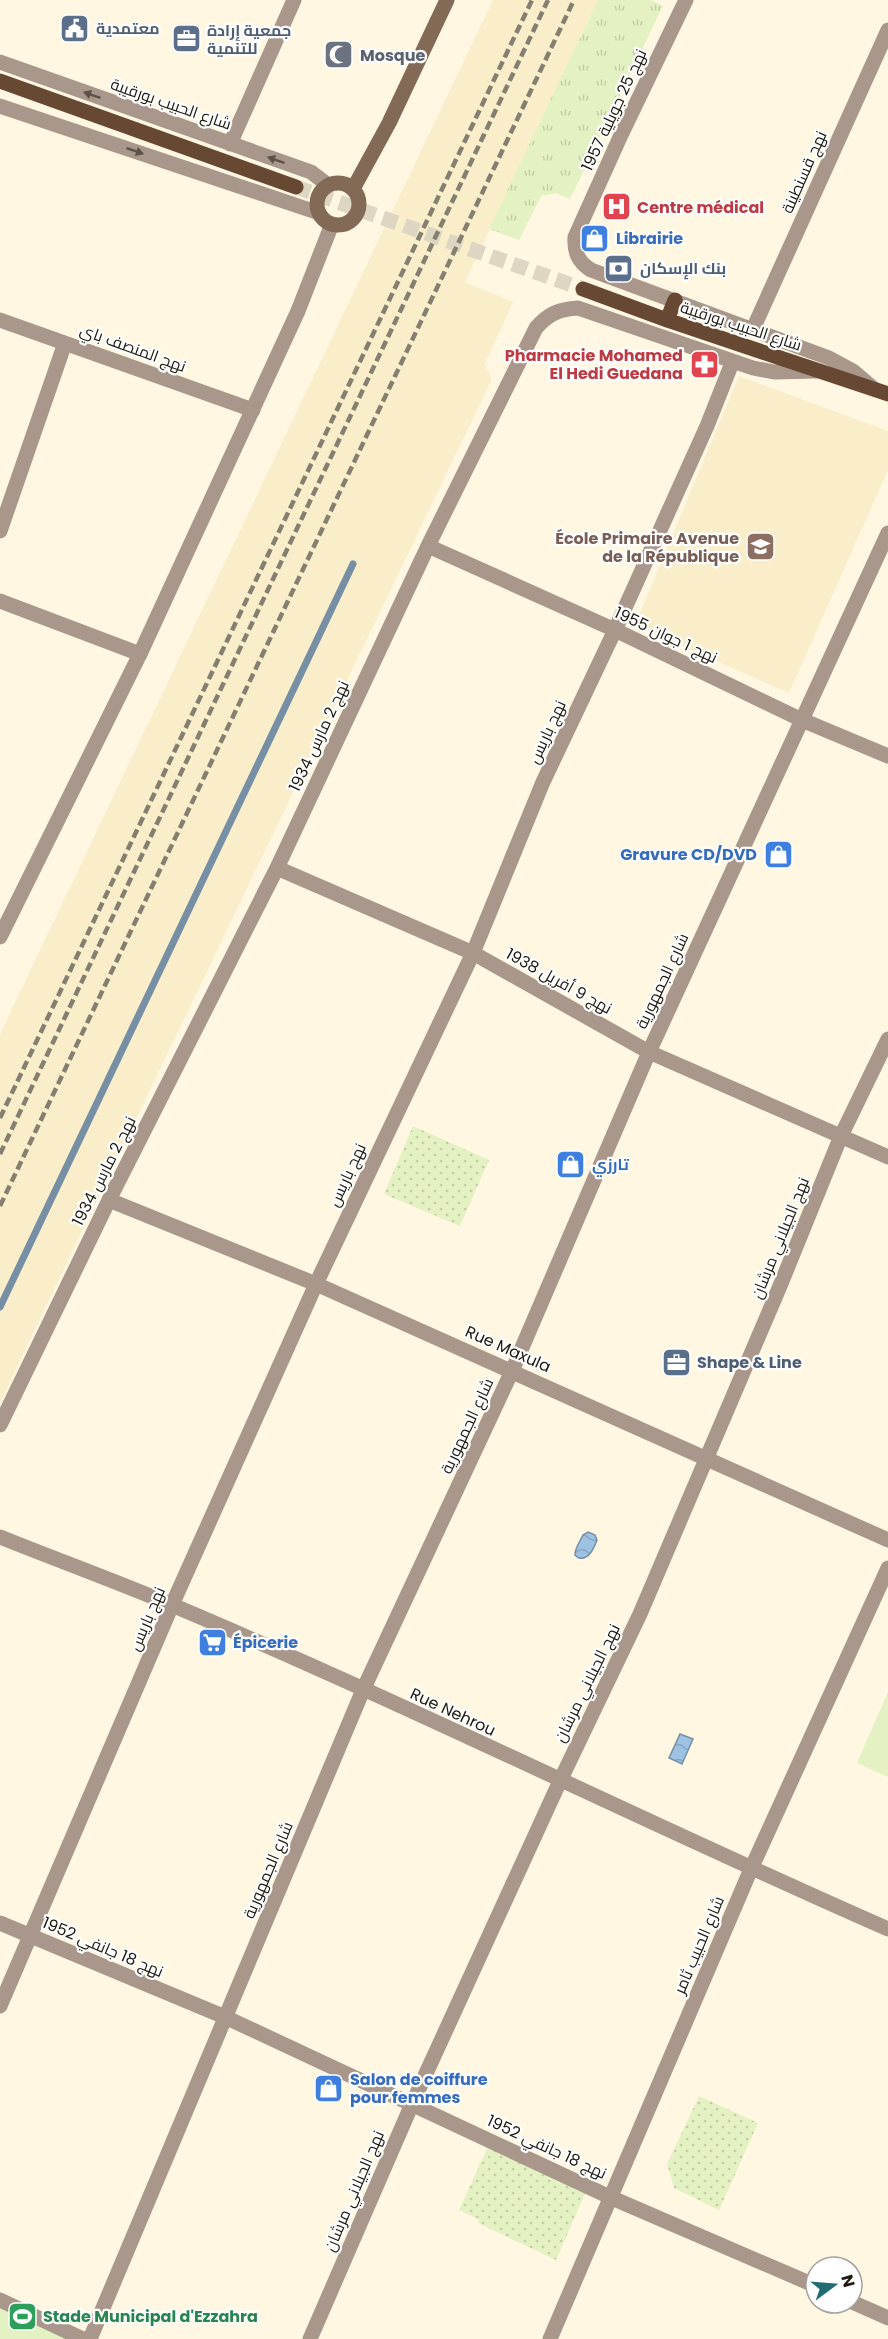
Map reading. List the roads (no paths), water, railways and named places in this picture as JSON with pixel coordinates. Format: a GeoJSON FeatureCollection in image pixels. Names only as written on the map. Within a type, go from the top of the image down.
{"type":"FeatureCollection","features":[{"type":"Feature","properties":{"kind":"main road"},"geometry":{"type":"LineString","coordinates":[[353,189],[399,103],[447,0]]}},
{"type":"Feature","properties":{"kind":"main road"},"geometry":{"type":"LineString","coordinates":[[0,81],[296,188]]}},
{"type":"Feature","properties":{"kind":"main road"},"geometry":{"type":"LineString","coordinates":[[341,183],[353,189],[359,202],[356,215],[345,224],[332,224],[319,213],[318,196],[328,185],[341,183]]}},
{"type":"Feature","properties":{"kind":"main road","name":"شارع الحبيب بورقيبة"},"geometry":{"type":"LineString","coordinates":[[583,289],[667,320],[881,392]]}},
{"type":"Feature","properties":{"kind":"main road"},"geometry":{"type":"LineString","coordinates":[[667,320],[675,300]]}},
{"type":"Feature","properties":{"kind":"street"},"geometry":{"type":"LineString","coordinates":[[230,144],[294,0]]}},
{"type":"Feature","properties":{"kind":"street","name":"نهج 25 جويلية 1957"},"geometry":{"type":"LineString","coordinates":[[675,300],[584,266],[575,253],[575,237],[686,0]]}},
{"type":"Feature","properties":{"kind":"street","name":"نهج قسنطينة"},"geometry":{"type":"LineString","coordinates":[[753,329],[888,30]]}},
{"type":"Feature","properties":{"kind":"street","name":"شارع الحبيب بورقيبة"},"geometry":{"type":"LineString","coordinates":[[0,62],[311,172],[328,185]]}},
{"type":"Feature","properties":{"kind":"street"},"geometry":{"type":"LineString","coordinates":[[0,106],[319,213]]}},
{"type":"Feature","properties":{"kind":"street"},"geometry":{"type":"LineString","coordinates":[[0,937],[140,654],[298,311],[332,224]]}},
{"type":"Feature","properties":{"kind":"street"},"geometry":{"type":"LineString","coordinates":[[675,300],[842,364],[881,392]]}},
{"type":"Feature","properties":{"kind":"street","name":"نهج 2 مارس 1934"},"geometry":{"type":"LineString","coordinates":[[0,1425],[277,867],[428,546],[536,328],[554,312],[566,308],[578,308],[732,363],[774,372],[818,371]]}},
{"type":"Feature","properties":{"kind":"street","name":"نهج المنصف باي"},"geometry":{"type":"LineString","coordinates":[[0,320],[253,410]]}},
{"type":"Feature","properties":{"kind":"street"},"geometry":{"type":"LineString","coordinates":[[0,531],[65,343]]}},
{"type":"Feature","properties":{"kind":"street","name":"نهج باريس"},"geometry":{"type":"LineString","coordinates":[[0,2006],[32,1936],[172,1605],[316,1284],[473,953],[543,782],[615,630],[707,426],[732,363]]}},
{"type":"Feature","properties":{"kind":"street","name":"شارع الجمهورية"},"geometry":{"type":"LineString","coordinates":[[90,2339],[363,1690],[512,1371],[649,1052],[888,533]]}},
{"type":"Feature","properties":{"kind":"street","name":"نهج 1 جوان 1955"},"geometry":{"type":"LineString","coordinates":[[428,546],[615,630],[802,720],[888,756]]}},
{"type":"Feature","properties":{"kind":"street"},"geometry":{"type":"LineString","coordinates":[[0,601],[140,654]]}},
{"type":"Feature","properties":{"kind":"street","name":"نهج 9 أفريل 1938"},"geometry":{"type":"LineString","coordinates":[[277,867],[473,953],[649,1052],[888,1157]]}},
{"type":"Feature","properties":{"kind":"street","name":"نهج الجيلاني مرشان"},"geometry":{"type":"LineString","coordinates":[[310,2339],[412,2104],[560,1781],[640,1614],[841,1136],[888,1039]]}},
{"type":"Feature","properties":{"kind":"street","name":"Rue Maxula"},"geometry":{"type":"LineString","coordinates":[[110,1200],[316,1284],[888,1540]]}},
{"type":"Feature","properties":{"kind":"street","name":"Rue Nehrou"},"geometry":{"type":"LineString","coordinates":[[0,1537],[172,1605],[363,1690],[751,1869],[888,1929]]}},
{"type":"Feature","properties":{"kind":"street","name":"شارع الحبيب ثامر"},"geometry":{"type":"LineString","coordinates":[[550,2339],[751,1869],[888,1568]]}},
{"type":"Feature","properties":{"kind":"street","name":"نهج 18 جانفي 1952"},"geometry":{"type":"LineString","coordinates":[[0,1923],[225,2017],[612,2198],[804,2281]]}},
{"type":"Feature","properties":{"kind":"street"},"geometry":{"type":"LineString","coordinates":[[0,2300],[83,2339]]}},
{"type":"Feature","properties":{"kind":"street"},"geometry":{"type":"LineString","coordinates":[[864,2307],[888,2318]]}},
{"type":"Feature","properties":{"kind":"water"},"geometry":{"type":"Polygon","coordinates":[[[588,1532],[595,1535],[597,1540],[593,1550],[586,1557],[579,1558],[575,1555],[576,1549],[583,1535],[588,1532]]]}},
{"type":"Feature","properties":{"kind":"water"},"geometry":{"type":"Polygon","coordinates":[[[680,1734],[693,1739],[682,1764],[669,1758],[680,1734]]]}},
{"type":"Feature","properties":{"kind":"waterway"},"geometry":{"type":"LineString","coordinates":[[0,1307],[353,564]]}},
{"type":"Feature","properties":{"kind":"tunnel"},"geometry":{"type":"LineString","coordinates":[[296,187],[583,289]]}},
{"type":"Feature","properties":{"kind":"railway"},"geometry":{"type":"LineString","coordinates":[[0,1118],[532,0]]}},
{"type":"Feature","properties":{"kind":"railway"},"geometry":{"type":"LineString","coordinates":[[0,1154],[548,0]]}},
{"type":"Feature","properties":{"kind":"railway"},"geometry":{"type":"LineString","coordinates":[[0,1206],[574,0]]}},
{"type":"Feature","properties":{"kind":"place","name":"معتمدية"},"geometry":{"type":"Point","coordinates":[75,28]}},
{"type":"Feature","properties":{"kind":"place","name":"جمعية إرادة للتنمية"},"geometry":{"type":"Point","coordinates":[186,39]}},
{"type":"Feature","properties":{"kind":"place","name":"Mosque"},"geometry":{"type":"Point","coordinates":[339,55]}},
{"type":"Feature","properties":{"kind":"place","name":"Centre médical"},"geometry":{"type":"Point","coordinates":[616,207]}},
{"type":"Feature","properties":{"kind":"place","name":"Librairie"},"geometry":{"type":"Point","coordinates":[595,238]}},
{"type":"Feature","properties":{"kind":"place","name":"بنك الإسكان"},"geometry":{"type":"Point","coordinates":[619,268]}},
{"type":"Feature","properties":{"kind":"place","name":"Pharmacie Mohamed El Hedi Guedana"},"geometry":{"type":"Point","coordinates":[704,364]}},
{"type":"Feature","properties":{"kind":"place","name":"École Primaire Avenue de la République"},"geometry":{"type":"Point","coordinates":[760,547]}},
{"type":"Feature","properties":{"kind":"place","name":"Gravure CD/DVD"},"geometry":{"type":"Point","coordinates":[778,854]}},
{"type":"Feature","properties":{"kind":"place","name":"تارزي"},"geometry":{"type":"Point","coordinates":[571,1164]}},
{"type":"Feature","properties":{"kind":"place","name":"Shape & Line"},"geometry":{"type":"Point","coordinates":[676,1362]}},
{"type":"Feature","properties":{"kind":"place","name":"Épicerie"},"geometry":{"type":"Point","coordinates":[212,1642]}},
{"type":"Feature","properties":{"kind":"place","name":"Salon de coiffure pour femmes"},"geometry":{"type":"Point","coordinates":[329,2088]}},
{"type":"Feature","properties":{"kind":"place","name":"Stade Municipal d'Ezzahra"},"geometry":{"type":"Point","coordinates":[22,2316]}}]}
